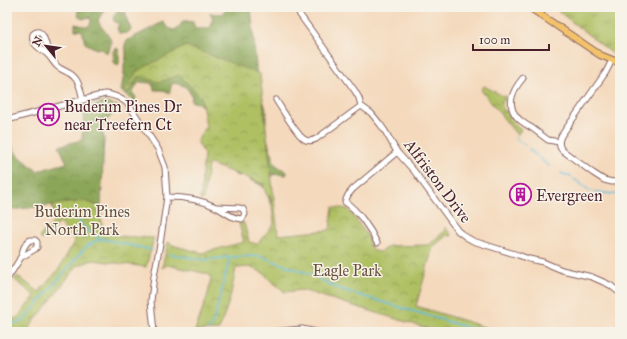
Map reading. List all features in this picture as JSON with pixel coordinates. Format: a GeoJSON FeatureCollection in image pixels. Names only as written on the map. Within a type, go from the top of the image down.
{"type":"FeatureCollection","features":[{"type":"Feature","properties":{"kind":"main road"},"geometry":{"type":"LineString","coordinates":[[529,7],[590,49],[600,55],[620,63]]}},
{"type":"Feature","properties":{"kind":"street","name":"Alfriston Drive"},"geometry":{"type":"LineString","coordinates":[[296,7],[300,15],[355,91],[359,98],[360,106],[370,113],[382,126],[397,152],[414,171],[458,231],[473,242],[543,262],[562,270],[592,277],[610,285],[620,293]]}},
{"type":"Feature","properties":{"kind":"street"},"geometry":{"type":"LineString","coordinates":[[48,54],[59,68],[68,72],[75,78],[83,100]]}},
{"type":"Feature","properties":{"kind":"street"},"geometry":{"type":"LineString","coordinates":[[612,60],[606,72],[561,136],[559,142],[562,150],[593,173],[604,180],[612,182],[620,181]]}},
{"type":"Feature","properties":{"kind":"street"},"geometry":{"type":"LineString","coordinates":[[523,78],[516,87],[512,96],[511,105],[514,113],[521,121],[546,138],[559,142]]}},
{"type":"Feature","properties":{"kind":"street"},"geometry":{"type":"LineString","coordinates":[[7,120],[105,94],[113,95],[129,105],[158,149],[165,167],[167,197],[151,301],[154,332]]}},
{"type":"Feature","properties":{"kind":"street"},"geometry":{"type":"LineString","coordinates":[[276,100],[298,134],[304,139],[310,141],[316,139],[360,106]]}},
{"type":"Feature","properties":{"kind":"street"},"geometry":{"type":"LineString","coordinates":[[377,243],[373,233],[352,206],[345,202],[353,189],[397,152]]}},
{"type":"Feature","properties":{"kind":"street"},"geometry":{"type":"LineString","coordinates":[[167,197],[187,198],[216,207],[240,208],[243,209],[245,214],[242,219],[236,218],[226,214],[216,207]]}},
{"type":"Feature","properties":{"kind":"street"},"geometry":{"type":"LineString","coordinates":[[7,279],[10,269],[20,258]]}},
{"type":"Feature","properties":{"kind":"street"},"geometry":{"type":"LineString","coordinates":[[270,332],[296,329],[316,332]]}},
{"type":"Feature","properties":{"kind":"green space"},"geometry":{"type":"Polygon","coordinates":[[[78,7],[106,7],[98,20],[110,38],[111,42],[108,52],[105,52],[100,48],[96,49],[85,43],[82,31],[75,30],[75,24],[88,27],[91,22],[89,17],[83,19],[80,17],[78,14],[78,7]]]}},
{"type":"Feature","properties":{"kind":"green space"},"geometry":{"type":"Polygon","coordinates":[[[225,7],[251,7],[257,78],[267,113],[265,129],[273,156],[273,161],[276,165],[287,172],[286,175],[273,175],[270,181],[273,203],[270,203],[262,186],[250,180],[256,174],[237,176],[233,173],[234,170],[205,109],[198,103],[191,101],[192,97],[189,90],[185,87],[180,84],[173,83],[169,93],[162,90],[154,90],[151,83],[139,82],[133,92],[136,97],[134,103],[121,91],[126,57],[125,44],[128,40],[163,22],[173,30],[178,28],[183,21],[193,22],[195,28],[209,28],[213,18],[210,13],[221,14],[226,10],[225,7]]]}},
{"type":"Feature","properties":{"kind":"green space"},"geometry":{"type":"Polygon","coordinates":[[[553,7],[620,7],[620,55],[613,54],[553,7]]]}},
{"type":"Feature","properties":{"kind":"green space"},"geometry":{"type":"Polygon","coordinates":[[[119,9],[121,14],[125,10],[131,29],[129,32],[123,34],[119,33],[117,28],[119,24],[113,19],[119,9]]]}},
{"type":"Feature","properties":{"kind":"green space","name":"Eagle Park"},"geometry":{"type":"Polygon","coordinates":[[[186,46],[260,74],[278,235],[330,230],[333,207],[348,209],[369,238],[369,245],[374,251],[380,252],[389,246],[428,245],[445,231],[445,227],[452,236],[447,235],[433,247],[416,306],[501,332],[439,332],[302,290],[285,292],[263,273],[252,267],[236,268],[230,298],[219,330],[195,331],[208,294],[211,278],[208,274],[167,265],[162,268],[168,242],[172,245],[202,253],[244,242],[239,223],[244,223],[249,242],[257,244],[274,224],[271,197],[266,194],[263,184],[210,164],[208,165],[203,200],[200,199],[204,154],[197,141],[206,127],[201,97],[179,75],[159,82],[138,76],[128,92],[125,91],[137,71],[186,46]]]}},
{"type":"Feature","properties":{"kind":"green space"},"geometry":{"type":"Polygon","coordinates":[[[117,48],[119,50],[118,65],[114,64],[113,52],[117,48]]]}},
{"type":"Feature","properties":{"kind":"green space"},"geometry":{"type":"Polygon","coordinates":[[[484,86],[503,96],[506,96],[506,100],[502,100],[503,111],[507,111],[508,116],[521,130],[517,135],[481,90],[484,86]]]}},
{"type":"Feature","properties":{"kind":"green space"},"geometry":{"type":"Polygon","coordinates":[[[108,103],[119,107],[101,127],[104,138],[101,207],[85,201],[10,210],[7,203],[7,135],[16,153],[37,171],[67,163],[59,146],[82,140],[84,108],[108,103]]]}},
{"type":"Feature","properties":{"kind":"green space","name":"Buderim Pines North Park"},"geometry":{"type":"Polygon","coordinates":[[[85,201],[101,207],[102,230],[120,236],[154,238],[146,267],[93,260],[77,266],[29,328],[29,332],[11,332],[7,330],[7,315],[16,319],[35,296],[14,279],[17,276],[39,292],[59,269],[75,240],[59,223],[42,240],[39,237],[55,221],[52,205],[85,201]]]}},
{"type":"Feature","properties":{"kind":"waterway"},"geometry":{"type":"LineString","coordinates":[[515,138],[525,145]]}},
{"type":"Feature","properties":{"kind":"waterway"},"geometry":{"type":"LineString","coordinates":[[529,149],[537,156]]}},
{"type":"Feature","properties":{"kind":"waterway"},"geometry":{"type":"LineString","coordinates":[[539,158],[549,166]]}},
{"type":"Feature","properties":{"kind":"waterway"},"geometry":{"type":"LineString","coordinates":[[561,173],[571,177]]}},
{"type":"Feature","properties":{"kind":"waterway"},"geometry":{"type":"LineString","coordinates":[[574,179],[590,191],[620,195]]}},
{"type":"Feature","properties":{"kind":"waterway"},"geometry":{"type":"LineString","coordinates":[[75,211],[82,225],[92,234],[101,239]]}},
{"type":"Feature","properties":{"kind":"waterway"},"geometry":{"type":"LineString","coordinates":[[7,322],[19,323],[23,321],[84,249],[95,241],[103,239],[152,250]]}},
{"type":"Feature","properties":{"kind":"waterway"},"geometry":{"type":"LineString","coordinates":[[169,254],[204,260],[260,256],[315,276],[332,286],[483,332]]}},
{"type":"Feature","properties":{"kind":"waterway"},"geometry":{"type":"LineString","coordinates":[[209,330],[214,320],[230,257]]}},
{"type":"Feature","properties":{"kind":"place","name":"Buderim Pines Dr near Treefern Ct"},"geometry":{"type":"Point","coordinates":[49,115]}},
{"type":"Feature","properties":{"kind":"place","name":"Evergreen"},"geometry":{"type":"Point","coordinates":[520,195]}}]}
